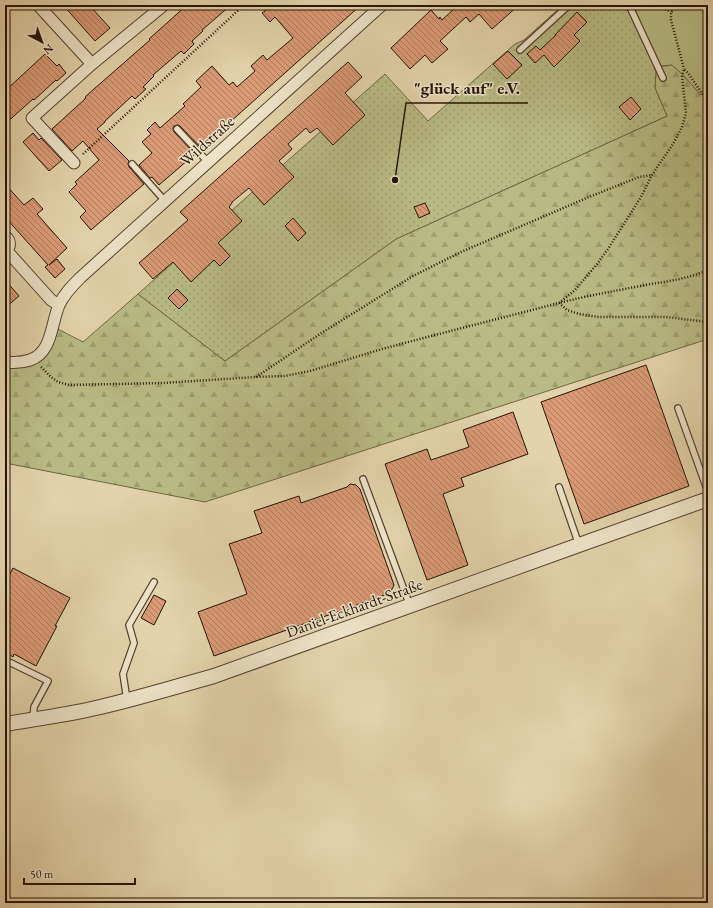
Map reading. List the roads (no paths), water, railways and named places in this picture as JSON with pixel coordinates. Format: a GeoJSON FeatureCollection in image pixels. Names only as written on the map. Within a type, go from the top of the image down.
{"type":"FeatureCollection","features":[{"type":"Feature","properties":{"kind":"street"},"geometry":{"type":"LineString","coordinates":[[38,5],[92,64]]}},
{"type":"Feature","properties":{"kind":"street"},"geometry":{"type":"LineString","coordinates":[[74,164],[32,118],[92,64],[164,5]]}},
{"type":"Feature","properties":{"kind":"street","name":"Wildstraße"},"geometry":{"type":"LineString","coordinates":[[5,362],[22,362],[35,358],[42,353],[47,345],[59,305],[67,291],[382,5]]}},
{"type":"Feature","properties":{"kind":"street"},"geometry":{"type":"LineString","coordinates":[[5,236],[10,244],[6,251],[51,300],[59,305]]}},
{"type":"Feature","properties":{"kind":"street","name":"Daniel-Eckhardt-Straße"},"geometry":{"type":"LineString","coordinates":[[5,724],[94,708],[214,676],[708,500]]}},
{"type":"Feature","properties":{"kind":"lane"},"geometry":{"type":"LineString","coordinates":[[520,50],[569,5]]}},
{"type":"Feature","properties":{"kind":"lane"},"geometry":{"type":"LineString","coordinates":[[629,5],[663,78]]}},
{"type":"Feature","properties":{"kind":"lane"},"geometry":{"type":"LineString","coordinates":[[177,129],[208,162]]}},
{"type":"Feature","properties":{"kind":"lane"},"geometry":{"type":"LineString","coordinates":[[132,164],[165,201]]}},
{"type":"Feature","properties":{"kind":"lane"},"geometry":{"type":"LineString","coordinates":[[678,408],[708,492]]}},
{"type":"Feature","properties":{"kind":"lane"},"geometry":{"type":"LineString","coordinates":[[363,479],[410,606]]}},
{"type":"Feature","properties":{"kind":"lane"},"geometry":{"type":"LineString","coordinates":[[559,487],[579,545]]}},
{"type":"Feature","properties":{"kind":"lane"},"geometry":{"type":"LineString","coordinates":[[127,700],[123,674],[134,644],[129,625],[154,582]]}},
{"type":"Feature","properties":{"kind":"lane"},"geometry":{"type":"LineString","coordinates":[[5,660],[48,682],[34,707],[33,720]]}},
{"type":"Feature","properties":{"kind":"place","name":"\"glück auf\" e.V."},"geometry":{"type":"Point","coordinates":[395,180]}}]}
